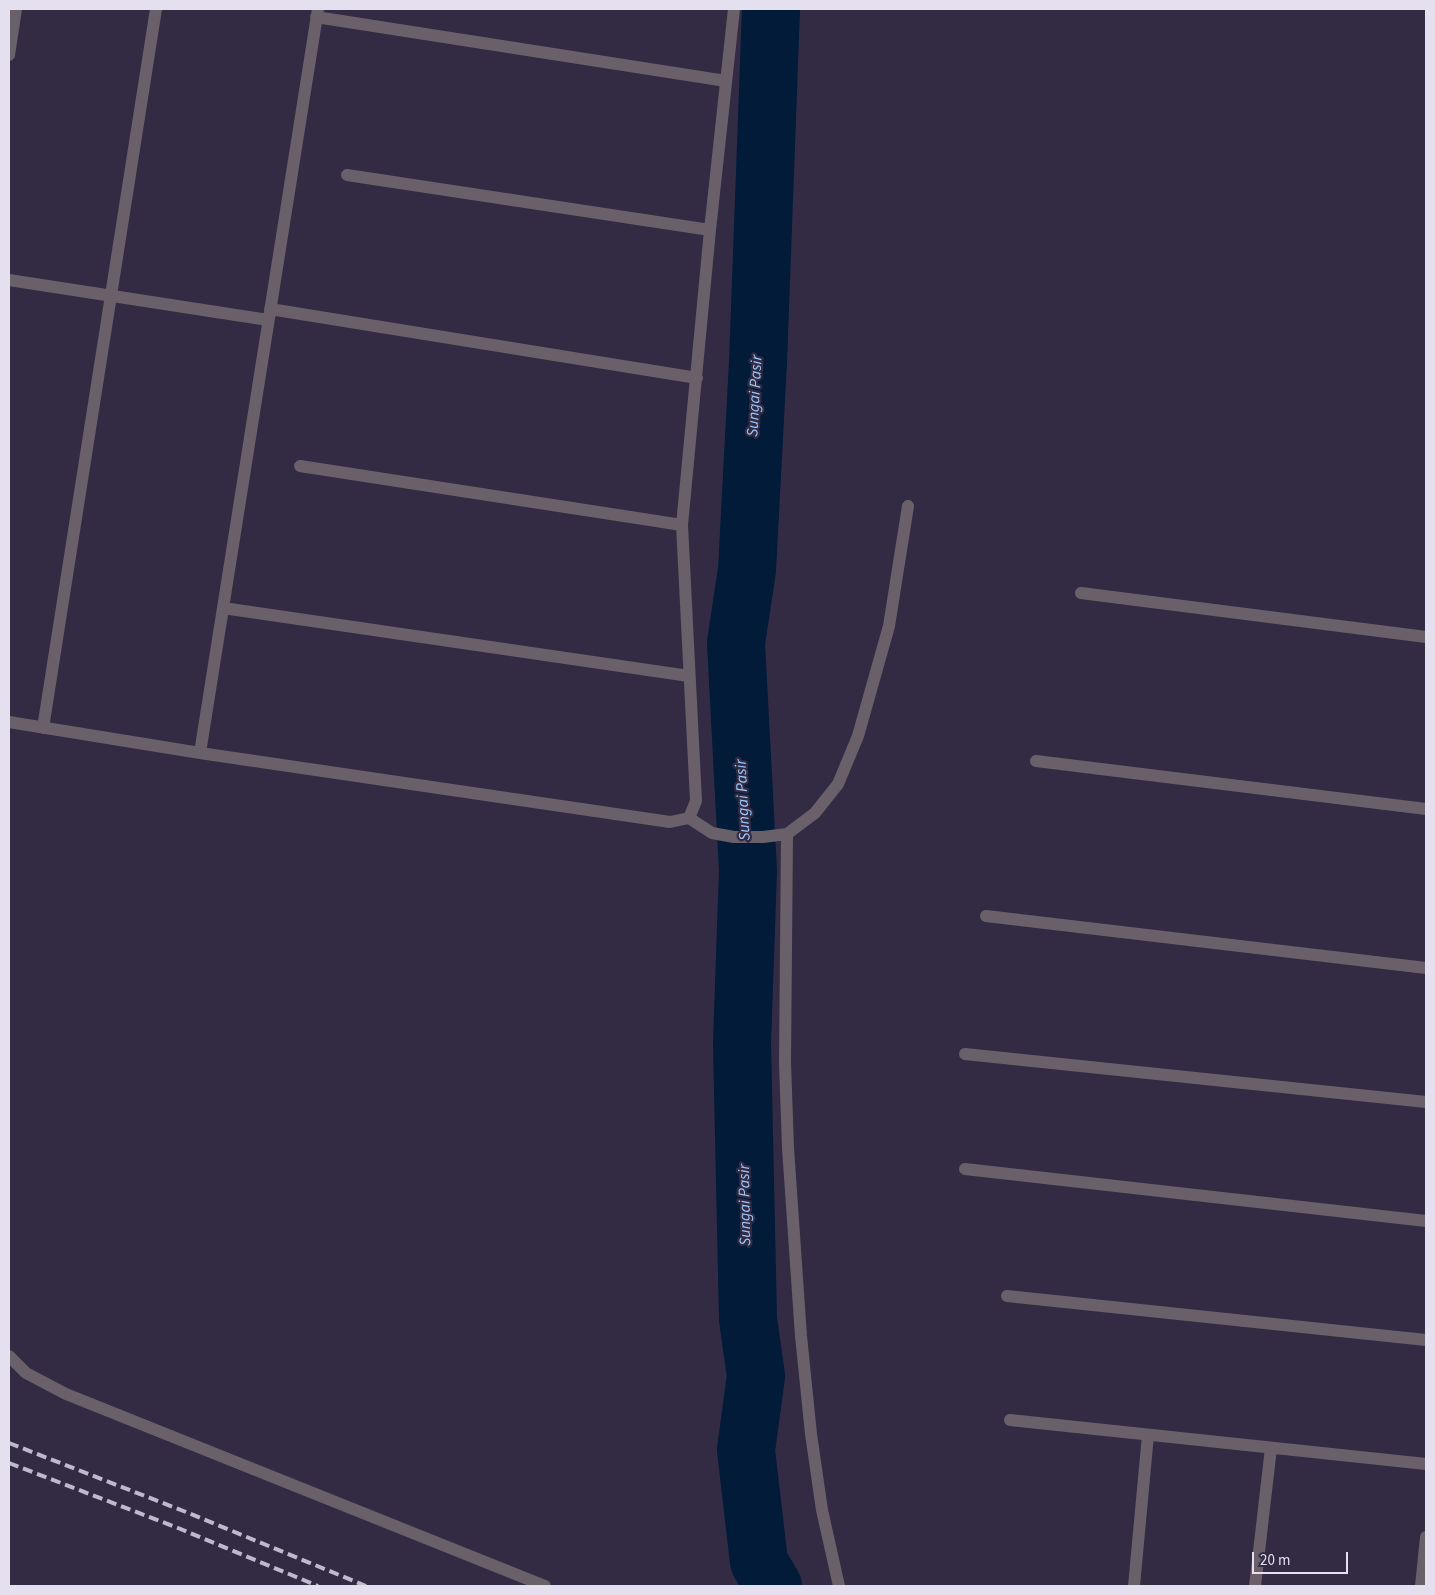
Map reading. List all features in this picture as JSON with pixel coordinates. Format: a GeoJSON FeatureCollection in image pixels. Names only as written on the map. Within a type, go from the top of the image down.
{"type":"FeatureCollection","features":[{"type":"Feature","properties":{"kind":"street"},"geometry":{"type":"LineString","coordinates":[[9,49],[16,9]]}},
{"type":"Feature","properties":{"kind":"street"},"geometry":{"type":"LineString","coordinates":[[44,728],[156,9]]}},
{"type":"Feature","properties":{"kind":"street"},"geometry":{"type":"LineString","coordinates":[[689,818],[696,801],[682,525],[710,230],[734,9]]}},
{"type":"Feature","properties":{"kind":"street"},"geometry":{"type":"LineString","coordinates":[[200,753],[317,13],[726,81]]}},
{"type":"Feature","properties":{"kind":"street"},"geometry":{"type":"LineString","coordinates":[[347,175],[710,230]]}},
{"type":"Feature","properties":{"kind":"street"},"geometry":{"type":"LineString","coordinates":[[9,280],[110,296],[269,314],[697,378]]}},
{"type":"Feature","properties":{"kind":"street"},"geometry":{"type":"LineString","coordinates":[[300,466],[682,525]]}},
{"type":"Feature","properties":{"kind":"street"},"geometry":{"type":"LineString","coordinates":[[9,722],[200,753],[670,822],[689,818],[712,833],[734,837],[763,838],[787,834],[815,813],[838,784],[858,736],[889,626],[908,506]]}},
{"type":"Feature","properties":{"kind":"street"},"geometry":{"type":"LineString","coordinates":[[1081,593],[1426,637]]}},
{"type":"Feature","properties":{"kind":"street"},"geometry":{"type":"LineString","coordinates":[[223,608],[689,676]]}},
{"type":"Feature","properties":{"kind":"street"},"geometry":{"type":"LineString","coordinates":[[1036,762],[1426,809]]}},
{"type":"Feature","properties":{"kind":"street"},"geometry":{"type":"LineString","coordinates":[[787,834],[785,1072],[788,1148],[801,1336],[811,1434],[821,1500],[839,1586]]}},
{"type":"Feature","properties":{"kind":"street"},"geometry":{"type":"LineString","coordinates":[[986,916],[1426,968]]}},
{"type":"Feature","properties":{"kind":"street"},"geometry":{"type":"LineString","coordinates":[[966,1054],[1426,1102]]}},
{"type":"Feature","properties":{"kind":"street"},"geometry":{"type":"LineString","coordinates":[[965,1169],[1426,1221]]}},
{"type":"Feature","properties":{"kind":"street"},"geometry":{"type":"LineString","coordinates":[[1007,1296],[1426,1340]]}},
{"type":"Feature","properties":{"kind":"street"},"geometry":{"type":"LineString","coordinates":[[9,1356],[26,1373],[66,1394],[544,1586]]}},
{"type":"Feature","properties":{"kind":"street"},"geometry":{"type":"LineString","coordinates":[[1010,1420],[1426,1464]]}},
{"type":"Feature","properties":{"kind":"street"},"geometry":{"type":"LineString","coordinates":[[1134,1586],[1148,1435]]}},
{"type":"Feature","properties":{"kind":"street"},"geometry":{"type":"LineString","coordinates":[[1256,1586],[1271,1448]]}},
{"type":"Feature","properties":{"kind":"street"},"geometry":{"type":"LineString","coordinates":[[1421,1586],[1426,1537]]}},
{"type":"Feature","properties":{"kind":"waterway","name":"Sungai Pasir"},"geometry":{"type":"LineString","coordinates":[[771,9],[758,362],[747,570],[736,643],[748,871],[742,1043],[748,1319],[756,1376],[746,1450],[759,1562],[773,1586]]}},
{"type":"Feature","properties":{"kind":"railway"},"geometry":{"type":"LineString","coordinates":[[9,1443],[186,1512],[366,1586]]}},
{"type":"Feature","properties":{"kind":"railway"},"geometry":{"type":"LineString","coordinates":[[9,1463],[178,1528],[318,1586]]}}]}
